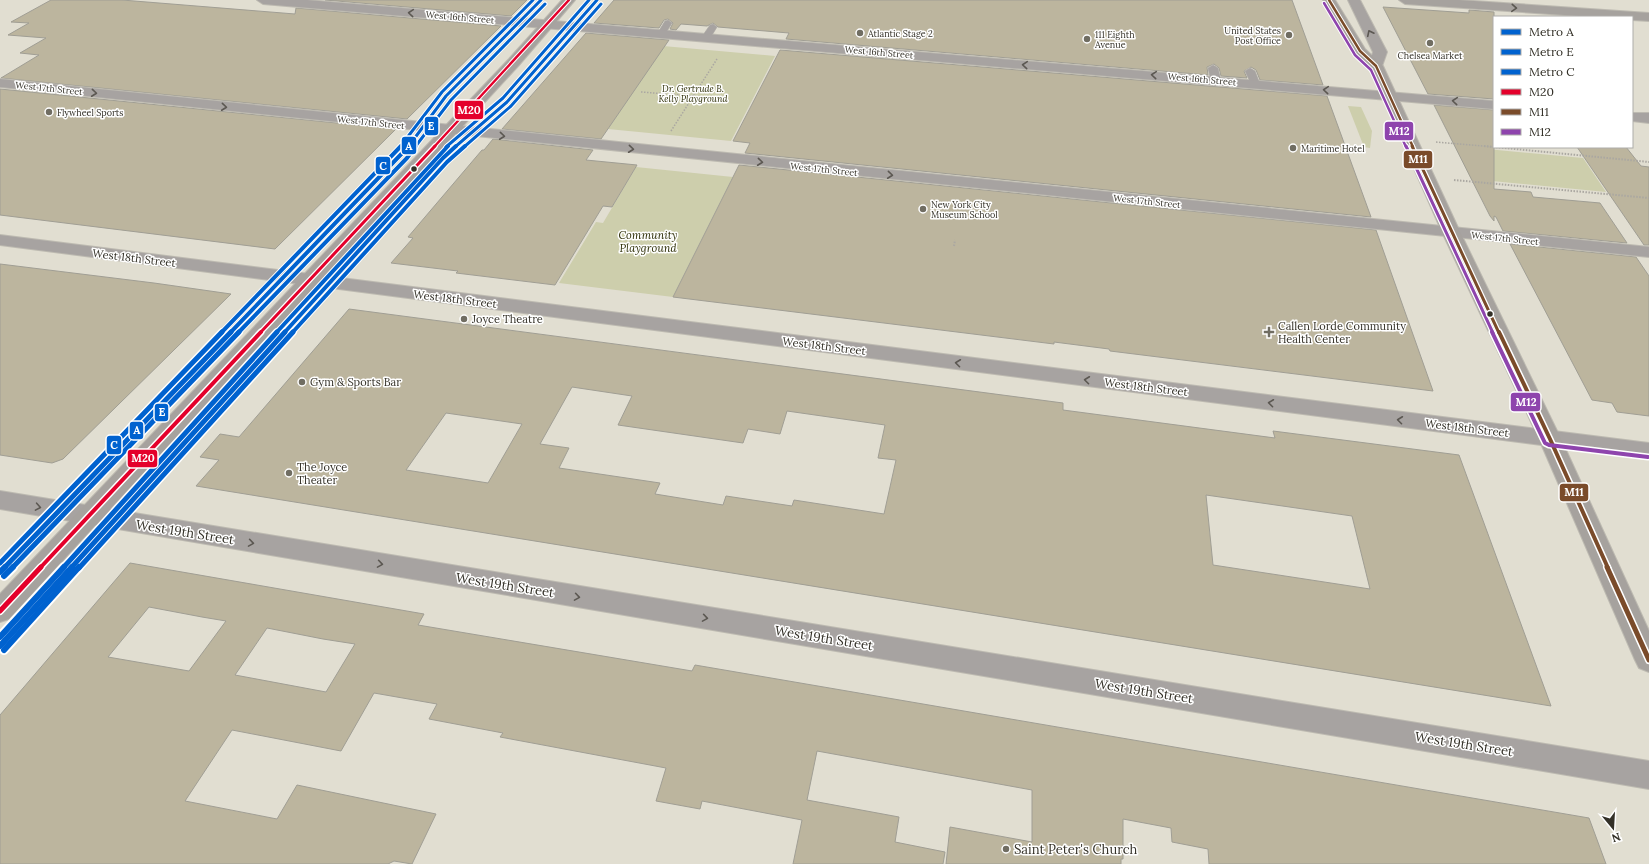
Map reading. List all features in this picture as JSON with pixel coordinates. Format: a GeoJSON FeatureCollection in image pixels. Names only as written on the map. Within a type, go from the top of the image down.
{"type":"FeatureCollection","features":[{"type":"Feature","properties":{"kind":"main road"},"geometry":{"type":"LineString","coordinates":[[0,611],[569,0]]}},
{"type":"Feature","properties":{"kind":"main road"},"geometry":{"type":"LineString","coordinates":[[1329,0],[1360,51],[1376,66],[1451,232],[1550,439],[1649,660]]}},
{"type":"Feature","properties":{"kind":"main road"},"geometry":{"type":"LineString","coordinates":[[1405,0],[1649,17]]}},
{"type":"Feature","properties":{"kind":"street","name":"West 16th Street"},"geometry":{"type":"LineString","coordinates":[[263,0],[548,24],[709,32],[1252,77],[1389,96],[1493,105]]}},
{"type":"Feature","properties":{"kind":"street"},"geometry":{"type":"LineString","coordinates":[[1354,0],[1380,52],[1376,66]]}},
{"type":"Feature","properties":{"kind":"street","name":"West 17th Street"},"geometry":{"type":"LineString","coordinates":[[0,83],[1649,252]]}},
{"type":"Feature","properties":{"kind":"street"},"geometry":{"type":"LineString","coordinates":[[1633,117],[1649,118]]}},
{"type":"Feature","properties":{"kind":"street","name":"West 18th Street"},"geometry":{"type":"LineString","coordinates":[[0,240],[1649,451]]}},
{"type":"Feature","properties":{"kind":"street","name":"West 19th Street"},"geometry":{"type":"LineString","coordinates":[[0,500],[1649,775]]}},
{"type":"Feature","properties":{"kind":"path"},"geometry":{"type":"LineString","coordinates":[[671,132],[718,57]]}},
{"type":"Feature","properties":{"kind":"path"},"geometry":{"type":"LineString","coordinates":[[641,92],[694,96]]}},
{"type":"Feature","properties":{"kind":"path"},"geometry":{"type":"LineString","coordinates":[[1408,139],[1493,147]]}},
{"type":"Feature","properties":{"kind":"path"},"geometry":{"type":"LineString","coordinates":[[1502,148],[1649,162]]}},
{"type":"Feature","properties":{"kind":"path"},"geometry":{"type":"LineString","coordinates":[[1426,177],[1649,198]]}},
{"type":"Feature","properties":{"kind":"path"},"geometry":{"type":"LineString","coordinates":[[954,246],[955,240]]}},
{"type":"Feature","properties":{"kind":"green space","name":"Dr. Gertrude B. Kelly Playground"},"geometry":{"type":"Polygon","coordinates":[[[663,46],[775,56],[731,141],[608,129],[663,46]]]}},
{"type":"Feature","properties":{"kind":"green space"},"geometry":{"type":"Polygon","coordinates":[[[1348,106],[1361,107],[1372,131],[1370,148],[1364,147],[1348,106]]]}},
{"type":"Feature","properties":{"kind":"green space"},"geometry":{"type":"Polygon","coordinates":[[[1455,146],[1583,158],[1606,192],[1471,179],[1455,146]]]}},
{"type":"Feature","properties":{"kind":"green space","name":"Community Playground"},"geometry":{"type":"Polygon","coordinates":[[[636,167],[733,177],[673,297],[559,283],[596,222],[603,223],[636,167]]]}},
{"type":"Feature","properties":{"kind":"building"},"geometry":{"type":"Polygon","coordinates":[[[51,0],[122,0],[295,14],[296,8],[501,26],[407,119],[1,78],[39,55],[20,53],[46,38],[8,35],[29,23],[11,22],[51,0]]]}},
{"type":"Feature","properties":{"kind":"building"},"geometry":{"type":"Polygon","coordinates":[[[325,0],[527,0],[511,16],[325,0]]]}},
{"type":"Feature","properties":{"kind":"building","name":"111 Eighth Avenue"},"geometry":{"type":"Polygon","coordinates":[[[614,0],[1292,0],[1323,85],[1260,80],[1256,70],[1251,67],[1244,71],[1247,78],[1221,76],[1219,68],[1214,64],[1207,67],[1208,75],[786,39],[789,33],[718,27],[713,23],[707,26],[681,24],[676,30],[670,29],[673,23],[668,19],[664,20],[659,28],[594,23],[614,0]]]}},
{"type":"Feature","properties":{"kind":"building"},"geometry":{"type":"Polygon","coordinates":[[[1383,7],[1469,13],[1469,10],[1494,12],[1493,99],[1428,94],[1383,7]]]}},
{"type":"Feature","properties":{"kind":"building"},"geometry":{"type":"Polygon","coordinates":[[[586,33],[669,40],[601,139],[502,129],[586,33]]]}},
{"type":"Feature","properties":{"kind":"building"},"geometry":{"type":"Polygon","coordinates":[[[780,50],[1327,96],[1371,217],[745,153],[750,143],[733,141],[780,50]]]}},
{"type":"Feature","properties":{"kind":"building"},"geometry":{"type":"Polygon","coordinates":[[[0,89],[396,129],[275,249],[0,215],[0,89]]]}},
{"type":"Feature","properties":{"kind":"building"},"geometry":{"type":"Polygon","coordinates":[[[1434,105],[1493,110],[1494,189],[1531,192],[1533,197],[1600,203],[1627,243],[1503,231],[1496,217],[1494,216],[1494,221],[1490,216],[1434,105]]]}},
{"type":"Feature","properties":{"kind":"building"},"geometry":{"type":"Polygon","coordinates":[[[493,139],[593,150],[586,160],[637,165],[612,207],[603,206],[555,285],[456,273],[458,271],[391,263],[413,238],[408,237],[493,139]]]}},
{"type":"Feature","properties":{"kind":"building"},"geometry":{"type":"Polygon","coordinates":[[[1578,148],[1627,148],[1641,166],[1649,167],[1649,245],[1644,245],[1578,148]]]}},
{"type":"Feature","properties":{"kind":"building"},"geometry":{"type":"Polygon","coordinates":[[[739,165],[1376,230],[1433,391],[1110,351],[1109,349],[1054,342],[1054,344],[673,297],[739,165]]]}},
{"type":"Feature","properties":{"kind":"building"},"geometry":{"type":"Polygon","coordinates":[[[1510,244],[1636,257],[1649,276],[1649,416],[1617,412],[1612,403],[1592,400],[1510,244]]]}},
{"type":"Feature","properties":{"kind":"building"},"geometry":{"type":"Polygon","coordinates":[[[0,264],[231,294],[63,459],[52,463],[0,455],[0,264]]]}},
{"type":"Feature","properties":{"kind":"building"},"geometry":{"type":"Polygon","coordinates":[[[349,309],[1063,403],[1063,410],[1275,438],[1273,431],[1459,455],[1551,706],[196,486],[219,460],[200,457],[220,434],[239,437],[349,309]],[[572,387],[540,444],[569,448],[559,468],[660,483],[655,494],[723,505],[726,496],[792,506],[794,500],[884,514],[896,460],[878,458],[885,425],[787,411],[780,434],[748,429],[743,443],[618,425],[632,396],[572,387]],[[446,413],[406,470],[488,483],[522,424],[446,413]],[[1206,495],[1213,565],[1370,589],[1352,516],[1206,495]]]}},
{"type":"Feature","properties":{"kind":"building"},"geometry":{"type":"Polygon","coordinates":[[[130,563],[424,614],[418,625],[692,671],[695,665],[1589,818],[1606,864],[1209,864],[1208,849],[1172,842],[1171,828],[1123,819],[1123,859],[1121,859],[1121,864],[946,864],[950,827],[1032,842],[1032,790],[817,751],[807,800],[899,817],[895,842],[945,852],[943,864],[793,864],[802,820],[702,801],[700,809],[656,801],[666,768],[500,737],[503,733],[429,719],[437,704],[374,693],[341,751],[232,730],[185,801],[277,819],[297,785],[436,814],[412,864],[394,861],[388,864],[0,864],[0,715],[130,563]],[[149,607],[108,657],[189,671],[226,621],[202,617],[149,607]],[[267,628],[235,675],[326,692],[355,644],[323,639],[267,628]]]}},
{"type":"Feature","properties":{"kind":"metro line","name":"C"},"geometry":{"type":"LineString","coordinates":[[0,563],[398,150],[442,92],[533,0]]}},
{"type":"Feature","properties":{"kind":"metro line","name":"A"},"geometry":{"type":"LineString","coordinates":[[0,572],[403,154],[446,96],[541,0]]}},
{"type":"Feature","properties":{"kind":"metro line","name":"C"},"geometry":{"type":"LineString","coordinates":[[0,637],[439,154],[503,98],[589,0]]}},
{"type":"Feature","properties":{"kind":"metro line","name":"A"},"geometry":{"type":"LineString","coordinates":[[0,646],[443,158],[507,102],[597,0]]}},
{"type":"Feature","properties":{"kind":"metro line","name":"E"},"geometry":{"type":"LineString","coordinates":[[4,576],[407,158],[451,100],[545,4]]}},
{"type":"Feature","properties":{"kind":"metro line","name":"E"},"geometry":{"type":"LineString","coordinates":[[4,650],[447,162],[511,106],[601,4]]}},
{"type":"Feature","properties":{"kind":"transit line","name":"M20"},"geometry":{"type":"LineString","coordinates":[[0,611],[514,62],[569,0]]}},
{"type":"Feature","properties":{"kind":"transit line","name":"M11"},"geometry":{"type":"LineString","coordinates":[[1329,0],[1360,51],[1376,66],[1451,232],[1550,439],[1649,660]]}},
{"type":"Feature","properties":{"kind":"transit line","name":"M12"},"geometry":{"type":"LineString","coordinates":[[1324,3],[1355,55],[1371,70],[1446,235],[1545,443],[1549,445],[1648,457]]}},
{"type":"Feature","properties":{"kind":"place","name":"Atlantic Stage 2"},"geometry":{"type":"Point","coordinates":[860,33]}},
{"type":"Feature","properties":{"kind":"place","name":"United States Post Office"},"geometry":{"type":"Point","coordinates":[1289,35]}},
{"type":"Feature","properties":{"kind":"place","name":"111 Eighth Avenue"},"geometry":{"type":"Point","coordinates":[1087,39]}},
{"type":"Feature","properties":{"kind":"place","name":"Chelsea Market"},"geometry":{"type":"Point","coordinates":[1430,43]}},
{"type":"Feature","properties":{"kind":"place","name":"Flywheel Sports"},"geometry":{"type":"Point","coordinates":[49,112]}},
{"type":"Feature","properties":{"kind":"place","name":"Maritime Hotel"},"geometry":{"type":"Point","coordinates":[1293,148]}},
{"type":"Feature","properties":{"kind":"place","name":"New York City Museum School"},"geometry":{"type":"Point","coordinates":[923,209]}},
{"type":"Feature","properties":{"kind":"place","name":"Joyce Theatre"},"geometry":{"type":"Point","coordinates":[464,319]}},
{"type":"Feature","properties":{"kind":"place","name":"Callen Lorde Community Health Center"},"geometry":{"type":"Point","coordinates":[1269,332]}},
{"type":"Feature","properties":{"kind":"place","name":"Gym & Sports Bar"},"geometry":{"type":"Point","coordinates":[302,382]}},
{"type":"Feature","properties":{"kind":"place","name":"The Joyce Theater"},"geometry":{"type":"Point","coordinates":[289,473]}},
{"type":"Feature","properties":{"kind":"place","name":"Saint Peter's Church"},"geometry":{"type":"Point","coordinates":[1006,849]}}]}
